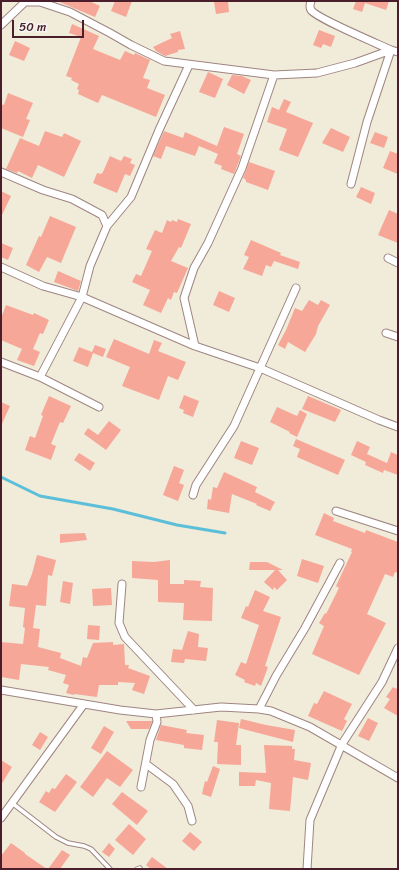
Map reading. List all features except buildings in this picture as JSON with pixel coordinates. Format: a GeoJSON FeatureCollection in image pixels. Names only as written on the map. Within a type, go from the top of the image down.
{"type":"FeatureCollection","features":[{"type":"Feature","properties":{"kind":"street"},"geometry":{"type":"LineString","coordinates":[[311,1],[310,7],[312,11],[328,21],[394,51]]}},
{"type":"Feature","properties":{"kind":"street"},"geometry":{"type":"LineString","coordinates":[[1,25],[25,2],[40,2],[70,12],[164,61],[274,75],[317,73],[394,51]]}},
{"type":"Feature","properties":{"kind":"street"},"geometry":{"type":"LineString","coordinates":[[351,184],[366,122],[394,51]]}},
{"type":"Feature","properties":{"kind":"street"},"geometry":{"type":"LineString","coordinates":[[40,377],[82,297],[90,266],[107,226],[131,197],[159,130],[189,65]]}},
{"type":"Feature","properties":{"kind":"street"},"geometry":{"type":"LineString","coordinates":[[195,346],[184,298],[194,268],[208,243],[242,168],[274,75]]}},
{"type":"Feature","properties":{"kind":"street"},"geometry":{"type":"LineString","coordinates":[[1,172],[43,190],[72,199],[102,215],[107,226]]}},
{"type":"Feature","properties":{"kind":"street"},"geometry":{"type":"LineString","coordinates":[[388,258],[398,263]]}},
{"type":"Feature","properties":{"kind":"street"},"geometry":{"type":"LineString","coordinates":[[1,267],[43,286],[82,297],[195,346],[260,368],[398,427]]}},
{"type":"Feature","properties":{"kind":"street"},"geometry":{"type":"LineString","coordinates":[[192,495],[196,485],[234,426],[296,288]]}},
{"type":"Feature","properties":{"kind":"street"},"geometry":{"type":"LineString","coordinates":[[386,332],[398,337]]}},
{"type":"Feature","properties":{"kind":"street"},"geometry":{"type":"LineString","coordinates":[[1,362],[40,377],[99,407]]}},
{"type":"Feature","properties":{"kind":"street"},"geometry":{"type":"LineString","coordinates":[[336,511],[398,531]]}},
{"type":"Feature","properties":{"kind":"street"},"geometry":{"type":"LineString","coordinates":[[259,709],[340,563]]}},
{"type":"Feature","properties":{"kind":"street"},"geometry":{"type":"LineString","coordinates":[[122,584],[119,624],[125,638],[194,710]]}},
{"type":"Feature","properties":{"kind":"street"},"geometry":{"type":"LineString","coordinates":[[307,869],[310,820],[342,744],[382,682],[398,648]]}},
{"type":"Feature","properties":{"kind":"street"},"geometry":{"type":"LineString","coordinates":[[1,690],[156,714],[221,707],[271,711],[310,727],[342,744],[398,778]]}},
{"type":"Feature","properties":{"kind":"street"},"geometry":{"type":"LineString","coordinates":[[1,818],[84,704]]}},
{"type":"Feature","properties":{"kind":"street"},"geometry":{"type":"LineString","coordinates":[[141,787],[150,740],[157,722],[156,714]]}},
{"type":"Feature","properties":{"kind":"street"},"geometry":{"type":"LineString","coordinates":[[146,764],[174,784],[188,806],[192,820]]}},
{"type":"Feature","properties":{"kind":"lane"},"geometry":{"type":"LineString","coordinates":[[12,803],[56,837],[68,843],[91,849],[110,869]]}},
{"type":"Feature","properties":{"kind":"waterway"},"geometry":{"type":"LineString","coordinates":[[1,477],[40,496],[113,509],[177,525],[225,533]]}}]}
